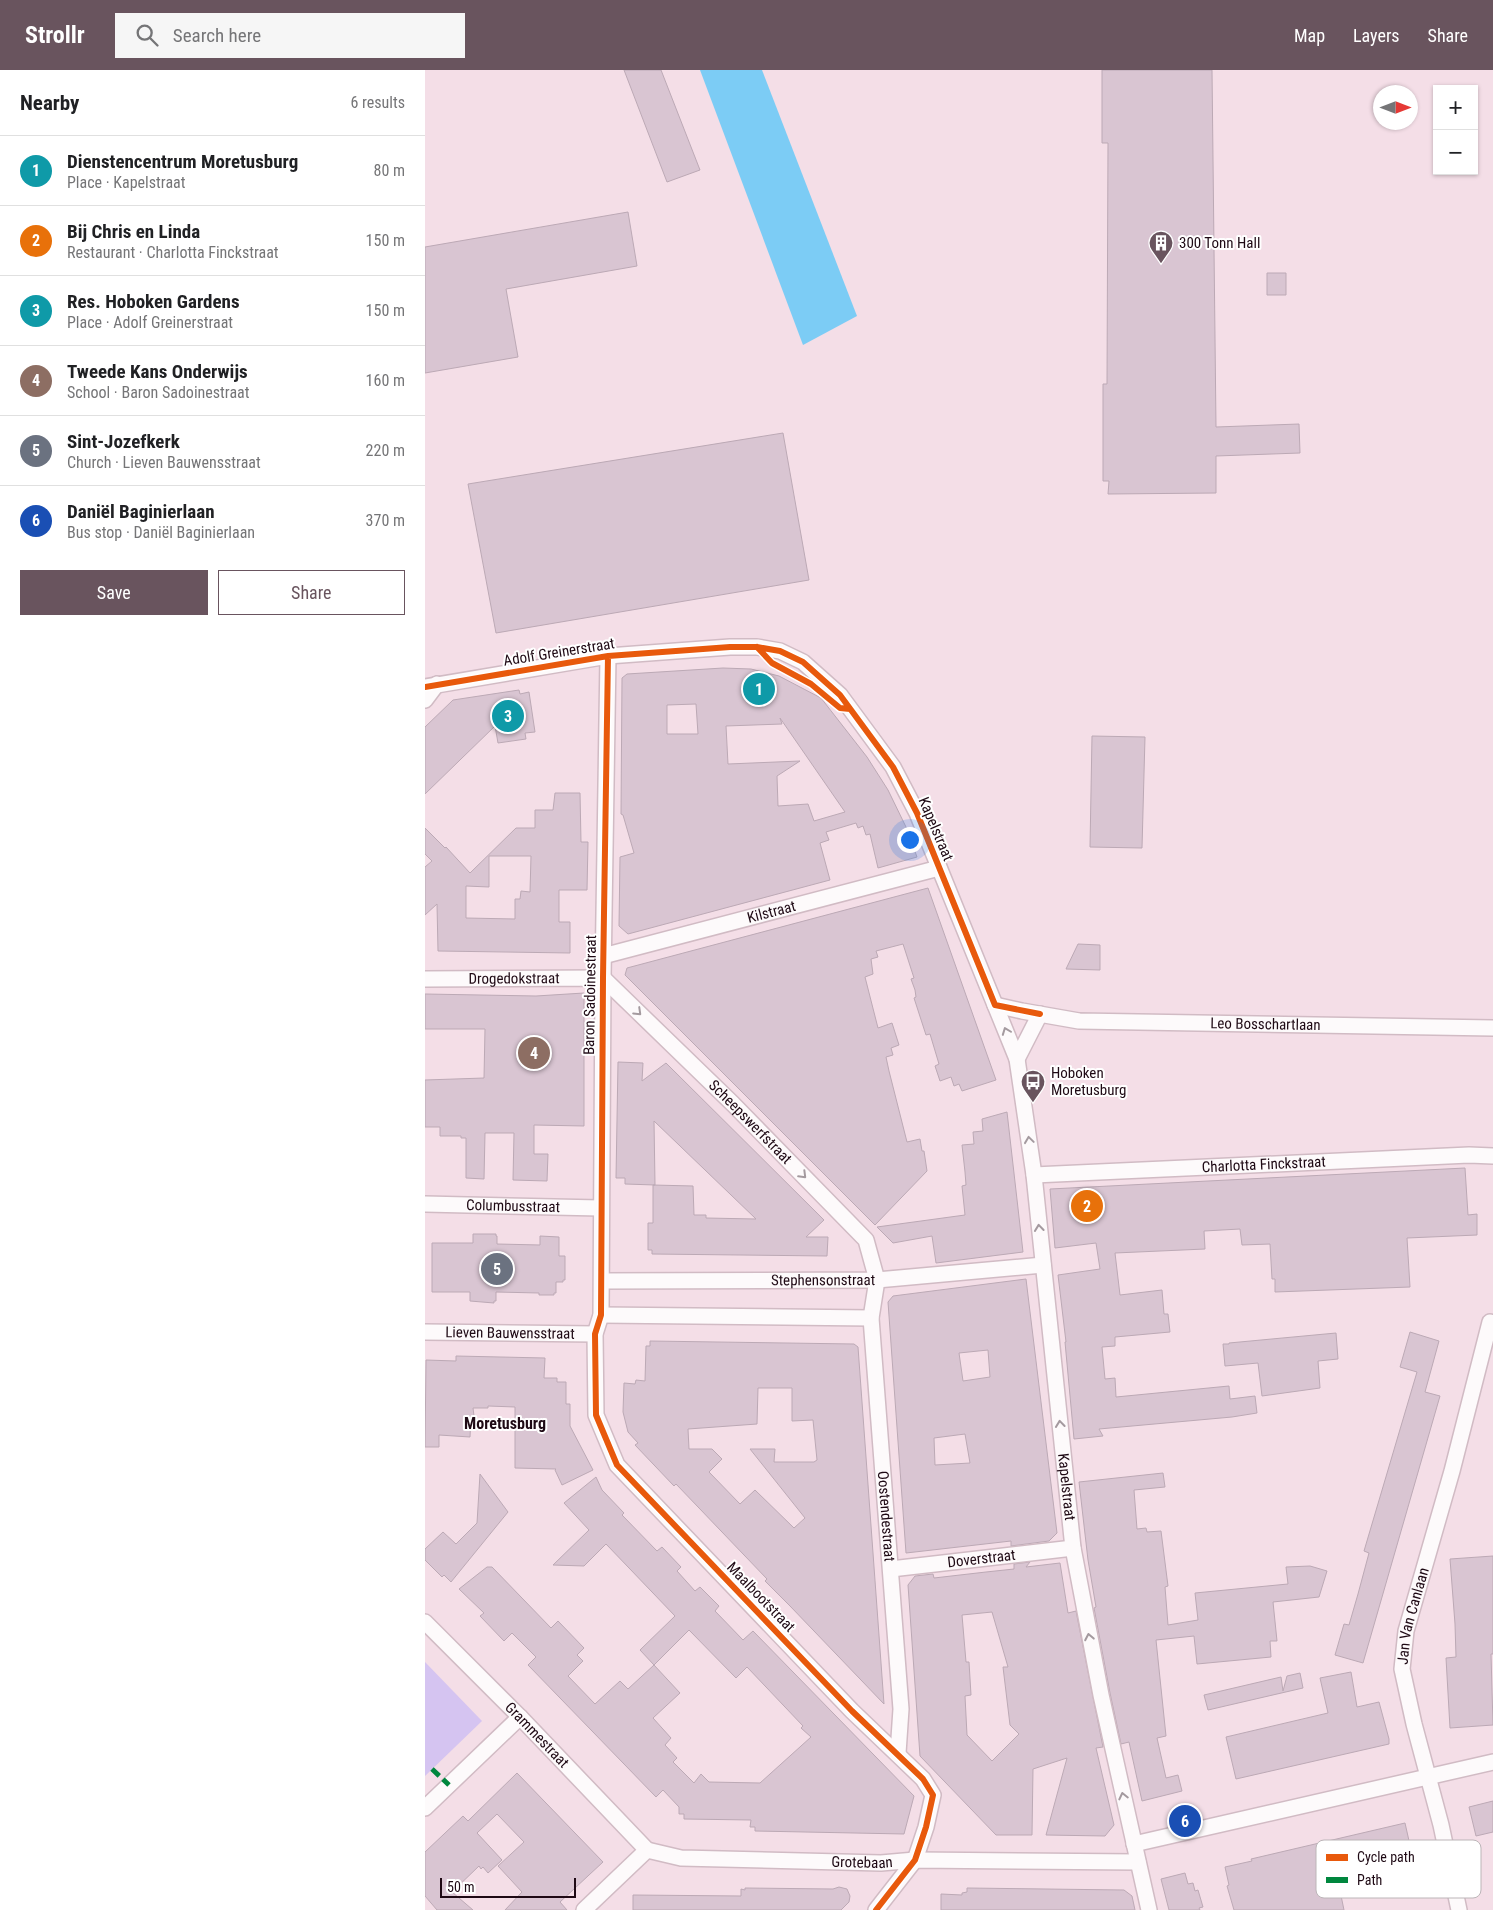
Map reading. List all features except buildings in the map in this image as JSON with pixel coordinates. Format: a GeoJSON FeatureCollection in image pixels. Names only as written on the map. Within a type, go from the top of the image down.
{"type":"FeatureCollection","features":[{"type":"Feature","properties":{"kind":"street","name":"Adolf Greinerstraat"},"geometry":{"type":"LineString","coordinates":[[431,685],[608,656],[730,647],[757,648]]}},
{"type":"Feature","properties":{"kind":"street","name":"Kapelstraat"},"geometry":{"type":"LineString","coordinates":[[757,648],[780,651],[803,662],[840,695],[893,767],[917,813],[1017,1059],[1034,1175],[1073,1548],[1094,1658],[1149,1910]]}},
{"type":"Feature","properties":{"kind":"street","name":"Baron Sadoinestraat"},"geometry":{"type":"LineString","coordinates":[[595,1334],[601,1315],[602,1281],[600,1208],[608,656]]}},
{"type":"Feature","properties":{"kind":"street"},"geometry":{"type":"LineString","coordinates":[[425,700],[431,685]]}},
{"type":"Feature","properties":{"kind":"street","name":"Kilstraat"},"geometry":{"type":"LineString","coordinates":[[603,956],[939,868]]}},
{"type":"Feature","properties":{"kind":"street","name":"Drogedokstraat"},"geometry":{"type":"LineString","coordinates":[[425,978],[603,978]]}},
{"type":"Feature","properties":{"kind":"street","name":"Scheepswerfstraat"},"geometry":{"type":"LineString","coordinates":[[603,978],[733,1104],[866,1240],[877,1280]]}},
{"type":"Feature","properties":{"kind":"street"},"geometry":{"type":"LineString","coordinates":[[995,1005],[1040,1014],[1017,1059]]}},
{"type":"Feature","properties":{"kind":"street","name":"Leo Bosschartlaan"},"geometry":{"type":"LineString","coordinates":[[1040,1014],[1079,1021],[1493,1028]]}},
{"type":"Feature","properties":{"kind":"street","name":"Charlotta Finckstraat"},"geometry":{"type":"LineString","coordinates":[[1034,1175],[1469,1155],[1493,1156]]}},
{"type":"Feature","properties":{"kind":"street","name":"Columbusstraat"},"geometry":{"type":"LineString","coordinates":[[425,1204],[600,1208]]}},
{"type":"Feature","properties":{"kind":"street","name":"Stephensonstraat"},"geometry":{"type":"LineString","coordinates":[[602,1281],[877,1280],[1043,1265]]}},
{"type":"Feature","properties":{"kind":"street","name":"Oostendestraat"},"geometry":{"type":"LineString","coordinates":[[877,1280],[871,1318],[901,1709],[898,1753]]}},
{"type":"Feature","properties":{"kind":"street"},"geometry":{"type":"LineString","coordinates":[[601,1315],[871,1318]]}},
{"type":"Feature","properties":{"kind":"street","name":"Jan Van Canlaan"},"geometry":{"type":"LineString","coordinates":[[1444,1840],[1427,1777],[1402,1669],[1405,1637],[1452,1471],[1490,1322]]}},
{"type":"Feature","properties":{"kind":"street","name":"Lieven Bauwensstraat"},"geometry":{"type":"LineString","coordinates":[[425,1332],[595,1334]]}},
{"type":"Feature","properties":{"kind":"street","name":"Maalbootstraat"},"geometry":{"type":"LineString","coordinates":[[595,1334],[597,1415],[607,1445],[617,1465],[852,1710],[923,1778],[933,1795],[926,1827],[915,1860]]}},
{"type":"Feature","properties":{"kind":"street","name":"Doverstraat"},"geometry":{"type":"LineString","coordinates":[[891,1569],[1073,1548]]}},
{"type":"Feature","properties":{"kind":"street","name":"Grammestraat"},"geometry":{"type":"LineString","coordinates":[[425,1622],[520,1717],[647,1850]]}},
{"type":"Feature","properties":{"kind":"street"},"geometry":{"type":"LineString","coordinates":[[425,1808],[520,1717]]}},
{"type":"Feature","properties":{"kind":"street"},"geometry":{"type":"LineString","coordinates":[[1134,1844],[1493,1762]]}},
{"type":"Feature","properties":{"kind":"street"},"geometry":{"type":"LineString","coordinates":[[584,1910],[647,1850]]}},
{"type":"Feature","properties":{"kind":"street","name":"Grotebaan"},"geometry":{"type":"LineString","coordinates":[[647,1850],[681,1858],[881,1863],[915,1860],[1138,1862]]}},
{"type":"Feature","properties":{"kind":"street"},"geometry":{"type":"LineString","coordinates":[[876,1910],[915,1860]]}},
{"type":"Feature","properties":{"kind":"shaded area"},"geometry":{"type":"Polygon","coordinates":[[[425,1662],[482,1721],[425,1776],[425,1662]]]}},
{"type":"Feature","properties":{"kind":"water"},"geometry":{"type":"Polygon","coordinates":[[[700,70],[762,70],[857,316],[803,345],[700,70]]]}},
{"type":"Feature","properties":{"kind":"marked path"},"geometry":{"type":"LineString","coordinates":[[432,1769],[449,1785]]}},
{"type":"Feature","properties":{"kind":"cycle path"},"geometry":{"type":"LineString","coordinates":[[425,687],[608,656],[730,647],[757,647],[780,651],[803,662],[840,695],[893,767],[917,813],[995,1005],[1040,1014]]}},
{"type":"Feature","properties":{"kind":"cycle path"},"geometry":{"type":"LineString","coordinates":[[757,647],[772,663],[811,684],[840,708],[850,709]]}},
{"type":"Feature","properties":{"kind":"cycle path"},"geometry":{"type":"LineString","coordinates":[[608,656],[603,978],[601,1315],[595,1334],[596,1415],[617,1465],[852,1711],[923,1779],[933,1795],[926,1827],[915,1860],[876,1910]]}},
{"type":"Feature","properties":{"kind":"place","name":"300 Tonn Hall"},"geometry":{"type":"Point","coordinates":[1161,264]}},
{"type":"Feature","properties":{"kind":"place","name":"Dienstencentrum Moretusburg"},"geometry":{"type":"Point","coordinates":[759,689]}},
{"type":"Feature","properties":{"kind":"place","name":"Res. Hoboken Gardens"},"geometry":{"type":"Point","coordinates":[508,716]}},
{"type":"Feature","properties":{"kind":"place","name":"Tweede Kans Onderwijs"},"geometry":{"type":"Point","coordinates":[534,1053]}},
{"type":"Feature","properties":{"kind":"place","name":"Hoboken Moretusburg"},"geometry":{"type":"Point","coordinates":[1033,1103]}},
{"type":"Feature","properties":{"kind":"place","name":"Bij Chris en Linda"},"geometry":{"type":"Point","coordinates":[1087,1206]}},
{"type":"Feature","properties":{"kind":"place","name":"Sint-Jozefkerk"},"geometry":{"type":"Point","coordinates":[497,1269]}},
{"type":"Feature","properties":{"kind":"place","name":"Daniël Baginierlaan"},"geometry":{"type":"Point","coordinates":[1185,1821]}},
{"type":"Feature","properties":{"kind":"district","name":"Moretusburg"},"geometry":{"type":"Point","coordinates":[505,1423]}}]}
